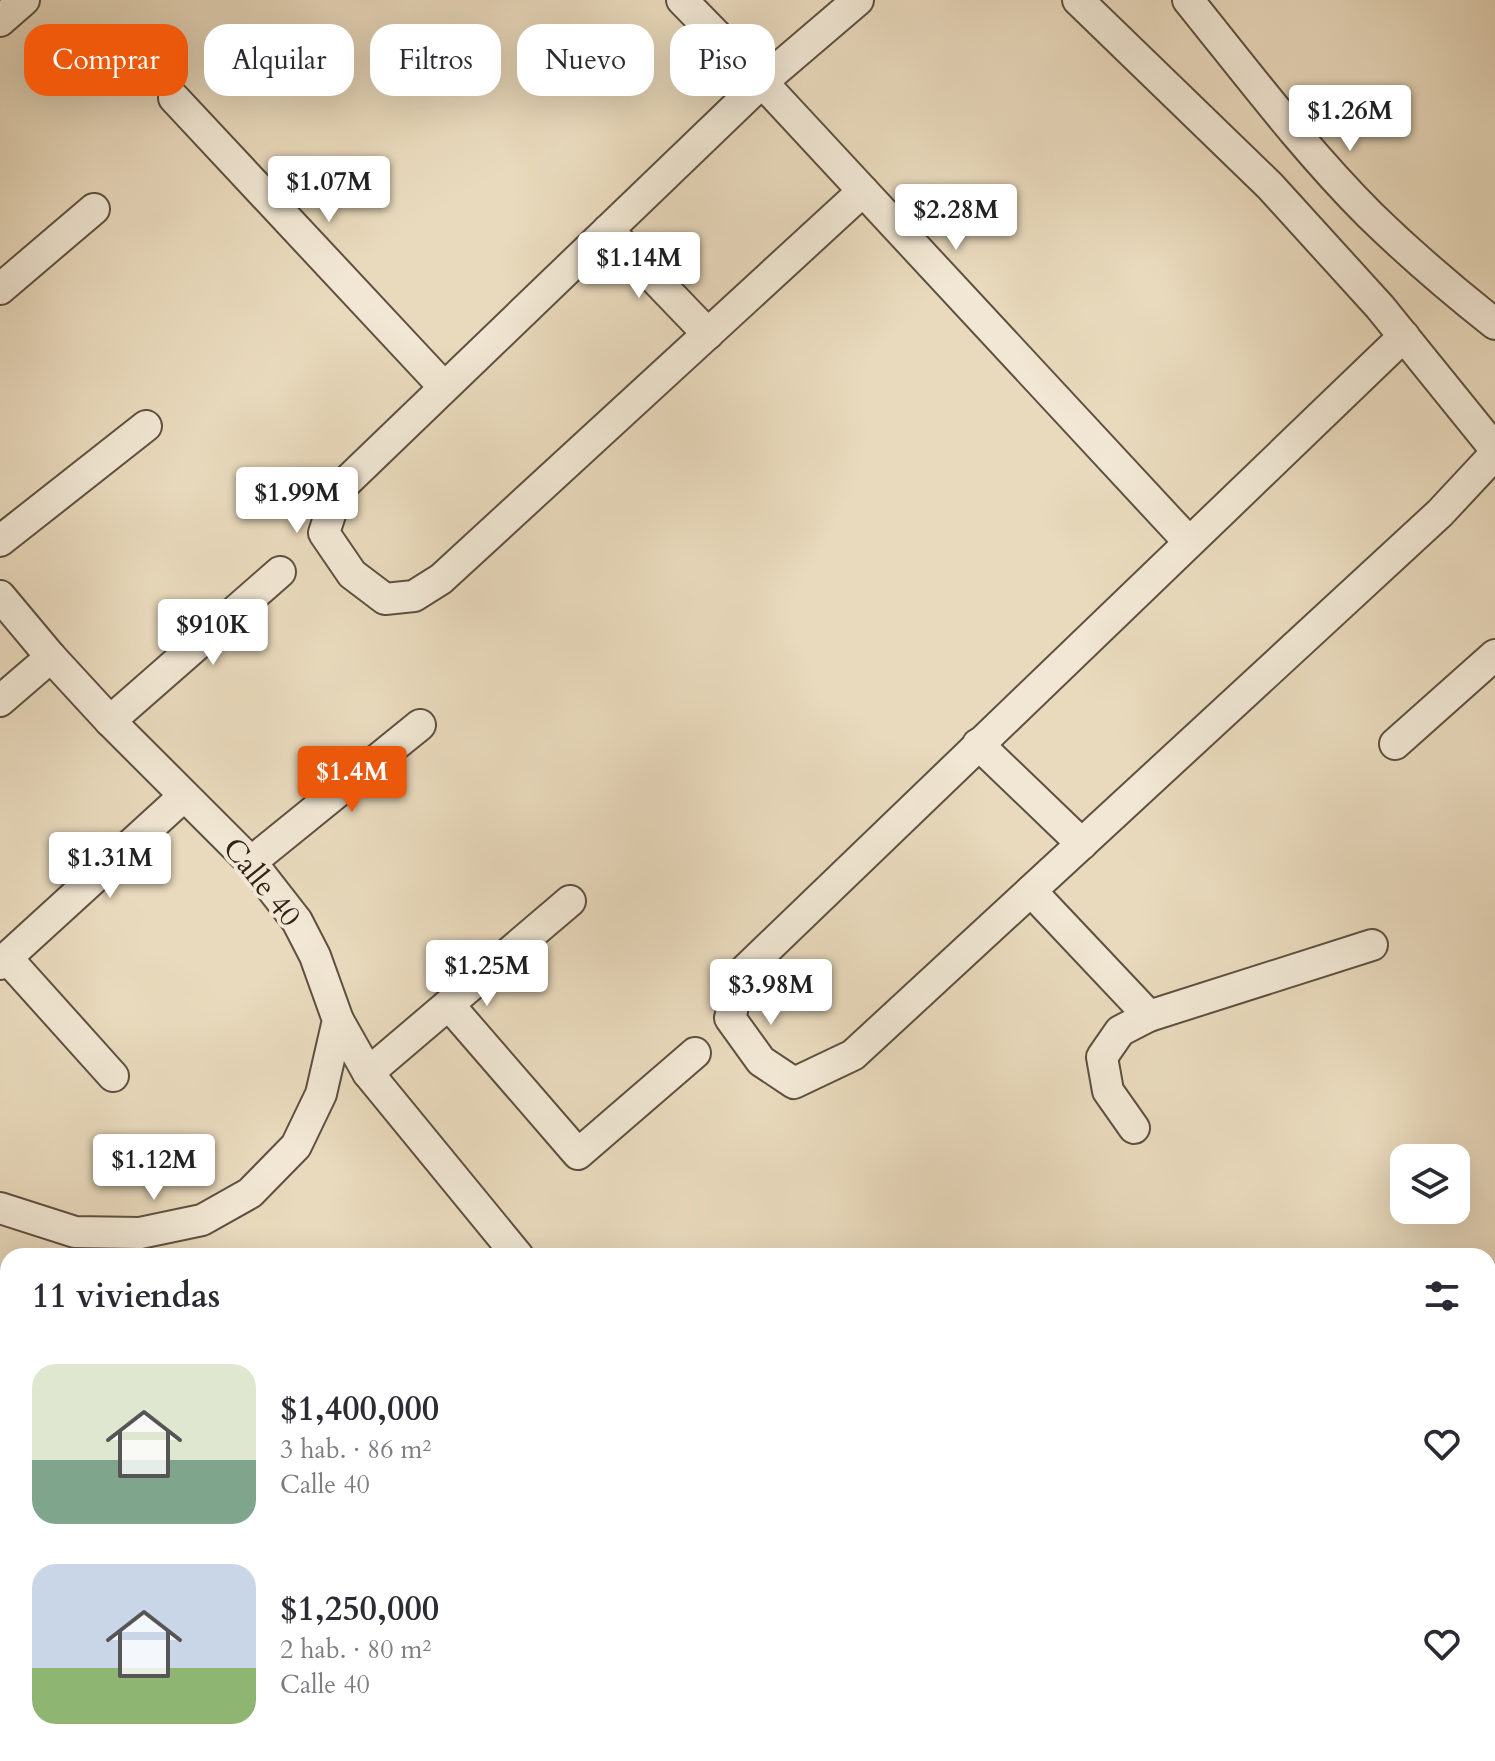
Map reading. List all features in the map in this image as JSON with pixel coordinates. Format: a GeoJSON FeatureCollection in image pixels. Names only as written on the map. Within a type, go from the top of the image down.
{"type":"FeatureCollection","features":[{"type":"Feature","properties":{"kind":"street"},"geometry":{"type":"LineString","coordinates":[[0,21],[24,0]]}},
{"type":"Feature","properties":{"kind":"street"},"geometry":{"type":"LineString","coordinates":[[682,0],[705,24]]}},
{"type":"Feature","properties":{"kind":"street"},"geometry":{"type":"LineString","coordinates":[[775,71],[858,0]]}},
{"type":"Feature","properties":{"kind":"street"},"geometry":{"type":"LineString","coordinates":[[1078,0],[1270,186],[1404,336],[1495,451],[1440,513],[853,1055],[794,1083],[761,1061],[730,1018],[742,973],[1404,336]]}},
{"type":"Feature","properties":{"kind":"street"},"geometry":{"type":"LineString","coordinates":[[1188,0],[1296,135],[1370,215],[1495,324]]}},
{"type":"Feature","properties":{"kind":"street"},"geometry":{"type":"LineString","coordinates":[[747,96],[338,490],[324,533],[352,574],[385,599],[414,596],[441,579],[863,191]]}},
{"type":"Feature","properties":{"kind":"street"},"geometry":{"type":"LineString","coordinates":[[775,96],[1189,542]]}},
{"type":"Feature","properties":{"kind":"street"},"geometry":{"type":"LineString","coordinates":[[174,98],[444,387]]}},
{"type":"Feature","properties":{"kind":"street"},"geometry":{"type":"LineString","coordinates":[[0,289],[94,209]]}},
{"type":"Feature","properties":{"kind":"street"},"geometry":{"type":"LineString","coordinates":[[608,230],[708,334]]}},
{"type":"Feature","properties":{"kind":"street"},"geometry":{"type":"LineString","coordinates":[[0,541],[146,426]]}},
{"type":"Feature","properties":{"kind":"street"},"geometry":{"type":"LineString","coordinates":[[110,721],[280,572]]}},
{"type":"Feature","properties":{"kind":"street","name":"Calle 40"},"geometry":{"type":"LineString","coordinates":[[0,596],[110,721],[251,862],[297,921],[315,956],[338,1020],[368,1073],[511,1248]]}},
{"type":"Feature","properties":{"kind":"street"},"geometry":{"type":"LineString","coordinates":[[1395,744],[1495,655]]}},
{"type":"Feature","properties":{"kind":"street"},"geometry":{"type":"LineString","coordinates":[[0,701],[51,657]]}},
{"type":"Feature","properties":{"kind":"street"},"geometry":{"type":"LineString","coordinates":[[251,862],[420,725]]}},
{"type":"Feature","properties":{"kind":"street"},"geometry":{"type":"LineString","coordinates":[[978,744],[1082,844]]}},
{"type":"Feature","properties":{"kind":"street"},"geometry":{"type":"LineString","coordinates":[[113,1076],[4,961],[184,796]]}},
{"type":"Feature","properties":{"kind":"street"},"geometry":{"type":"LineString","coordinates":[[1031,891],[1149,1016]]}},
{"type":"Feature","properties":{"kind":"street"},"geometry":{"type":"LineString","coordinates":[[368,1073],[570,901]]}},
{"type":"Feature","properties":{"kind":"street"},"geometry":{"type":"LineString","coordinates":[[1134,1128],[1108,1091],[1102,1057],[1120,1031],[1149,1016],[1372,945]]}},
{"type":"Feature","properties":{"kind":"street"},"geometry":{"type":"LineString","coordinates":[[449,1005],[578,1154],[695,1053]]}},
{"type":"Feature","properties":{"kind":"street"},"geometry":{"type":"LineString","coordinates":[[0,1208],[75,1232],[137,1244],[202,1220],[250,1193],[296,1146],[321,1094],[338,1020]]}}]}
